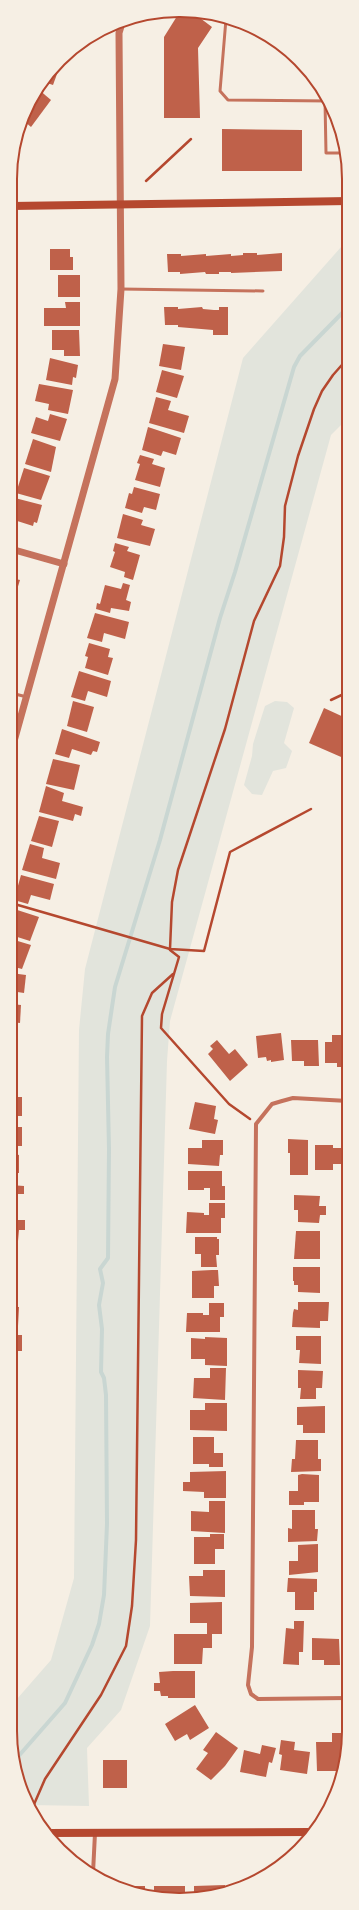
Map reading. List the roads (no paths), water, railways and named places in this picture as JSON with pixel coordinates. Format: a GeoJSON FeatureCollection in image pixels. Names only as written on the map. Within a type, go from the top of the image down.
{"type":"FeatureCollection","features":[{"type":"Feature","properties":{"kind":"main road"},"geometry":{"type":"LineString","coordinates":[[17,206],[342,201]]}},
{"type":"Feature","properties":{"kind":"main road"},"geometry":{"type":"LineString","coordinates":[[54,1833],[306,1832]]}},
{"type":"Feature","properties":{"kind":"street"},"geometry":{"type":"LineString","coordinates":[[17,731],[115,379],[121,289],[119,33],[120,28]]}},
{"type":"Feature","properties":{"kind":"street"},"geometry":{"type":"LineString","coordinates":[[17,551],[64,564]]}},
{"type":"Feature","properties":{"kind":"street"},"geometry":{"type":"LineString","coordinates":[[342,1101],[293,1098],[272,1104],[256,1124],[252,1647],[248,1685],[251,1694],[263,1699],[342,1698]]}},
{"type":"Feature","properties":{"kind":"street"},"geometry":{"type":"LineString","coordinates":[[94,1869],[95,1832]]}},
{"type":"Feature","properties":{"kind":"lane"},"geometry":{"type":"LineString","coordinates":[[226,24],[220,91],[228,100],[321,101]]}},
{"type":"Feature","properties":{"kind":"lane"},"geometry":{"type":"LineString","coordinates":[[327,111],[326,153],[340,152]]}},
{"type":"Feature","properties":{"kind":"lane"},"geometry":{"type":"LineString","coordinates":[[121,289],[263,291]]}},
{"type":"Feature","properties":{"kind":"lane"},"geometry":{"type":"LineString","coordinates":[[17,694],[27,697]]}},
{"type":"Feature","properties":{"kind":"waterway"},"geometry":{"type":"LineString","coordinates":[[19,1756],[65,1703],[92,1645],[99,1624],[104,1595],[107,1524],[106,1395],[104,1378],[101,1372],[102,1329],[99,1305],[103,1283],[100,1269],[108,1258],[109,1149],[107,1057],[108,1034],[115,987],[160,840],[220,618],[235,572],[294,367],[300,356],[342,313]]}}]}
